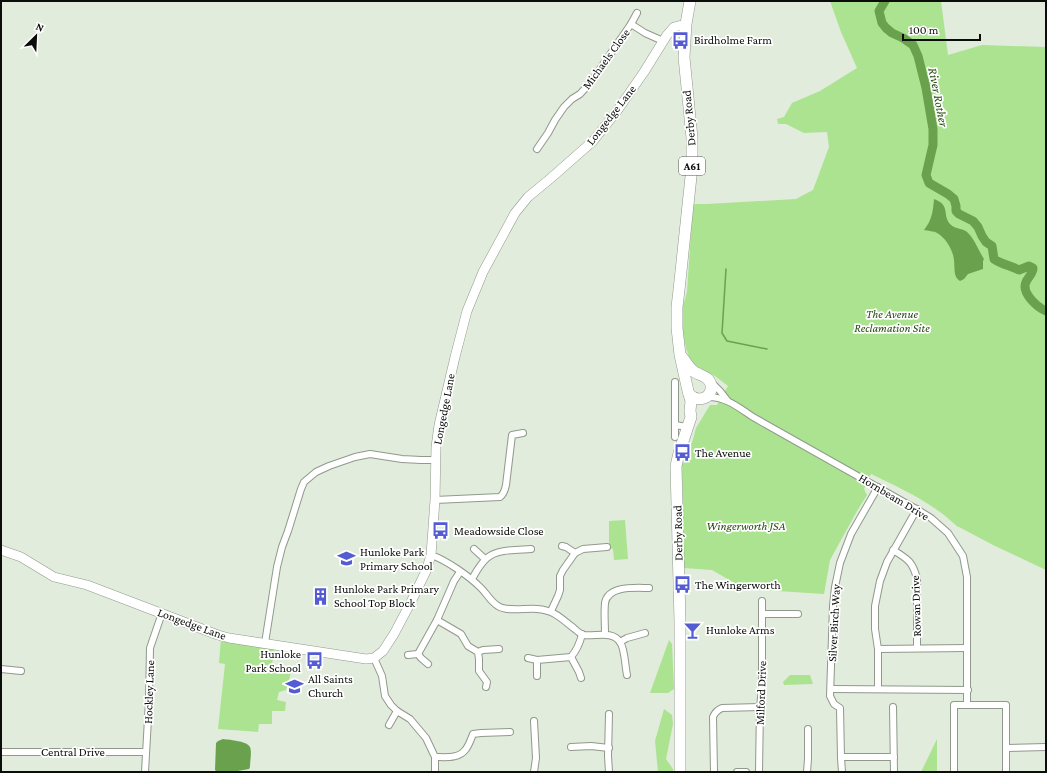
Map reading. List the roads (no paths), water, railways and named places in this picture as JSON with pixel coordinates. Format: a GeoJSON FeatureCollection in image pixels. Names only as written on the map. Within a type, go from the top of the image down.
{"type":"FeatureCollection","features":[{"type":"Feature","properties":{"kind":"highway","name":"Derby Road"},"geometry":{"type":"LineString","coordinates":[[680,772],[680,621],[676,466],[689,422],[691,402],[680,355],[677,328],[677,308],[691,181],[692,153],[684,57],[686,24],[690,1]]}},
{"type":"Feature","properties":{"kind":"highway"},"geometry":{"type":"LineString","coordinates":[[680,355],[694,372],[705,378],[711,388],[706,397],[699,399],[695,398],[688,390],[688,382],[691,378],[698,375],[705,378]]}},
{"type":"Feature","properties":{"kind":"highway","name":"Derby Road"},"geometry":{"type":"LineString","coordinates":[[689,422],[706,397]]}},
{"type":"Feature","properties":{"kind":"street","name":"Michaels Close"},"geometry":{"type":"LineString","coordinates":[[537,149],[564,107],[580,94],[591,82],[637,13]]}},
{"type":"Feature","properties":{"kind":"street","name":"Michaels Close"},"geometry":{"type":"LineString","coordinates":[[631,24],[645,33],[663,41]]}},
{"type":"Feature","properties":{"kind":"street","name":"Longedge Lane"},"geometry":{"type":"LineString","coordinates":[[1,550],[21,558],[54,577],[87,585],[107,594],[162,613],[218,635],[265,643],[282,547],[304,482],[316,472],[329,466],[355,457],[370,454],[402,459],[435,460],[439,425],[467,311],[483,272],[515,214],[528,197],[593,141],[617,111],[667,35],[674,27],[686,24]]}},
{"type":"Feature","properties":{"kind":"street","name":"Hornbeam Drive"},"geometry":{"type":"LineString","coordinates":[[705,378],[720,391],[727,400]]}},
{"type":"Feature","properties":{"kind":"street"},"geometry":{"type":"LineString","coordinates":[[675,382],[675,437]]}},
{"type":"Feature","properties":{"kind":"street","name":"Hornbeam Drive"},"geometry":{"type":"LineString","coordinates":[[706,397],[714,396],[727,400],[753,417],[917,509],[931,518],[948,533],[963,556],[967,577],[968,705]]}},
{"type":"Feature","properties":{"kind":"street"},"geometry":{"type":"LineString","coordinates":[[675,425],[689,422]]}},
{"type":"Feature","properties":{"kind":"street"},"geometry":{"type":"LineString","coordinates":[[435,500],[500,497],[504,493],[506,485],[512,435],[523,433]]}},
{"type":"Feature","properties":{"kind":"street"},"geometry":{"type":"LineString","coordinates":[[265,643],[366,659],[374,658],[384,651],[426,571],[430,555],[435,500],[435,460]]}},
{"type":"Feature","properties":{"kind":"street","name":"Silver Birch Way"},"geometry":{"type":"LineString","coordinates":[[830,689],[833,606],[840,563],[852,534],[878,487]]}},
{"type":"Feature","properties":{"kind":"street"},"geometry":{"type":"LineString","coordinates":[[878,690],[878,649],[875,629],[875,606],[880,581],[887,562],[917,509]]}},
{"type":"Feature","properties":{"kind":"street"},"geometry":{"type":"LineString","coordinates":[[562,546],[575,553]]}},
{"type":"Feature","properties":{"kind":"street"},"geometry":{"type":"LineString","coordinates":[[551,611],[560,590],[560,576],[575,553],[583,549],[607,547]]}},
{"type":"Feature","properties":{"kind":"street"},"geometry":{"type":"LineString","coordinates":[[474,549],[486,559]]}},
{"type":"Feature","properties":{"kind":"street"},"geometry":{"type":"LineString","coordinates":[[472,579],[486,559],[492,554],[531,549]]}},
{"type":"Feature","properties":{"kind":"street","name":"Rowan Drive"},"geometry":{"type":"LineString","coordinates":[[894,550],[910,562],[917,579],[917,648]]}},
{"type":"Feature","properties":{"kind":"street"},"geometry":{"type":"LineString","coordinates":[[430,555],[438,558],[472,579],[492,601],[504,609],[536,609],[551,611],[582,634],[596,636],[605,634],[611,635],[620,642],[627,675]]}},
{"type":"Feature","properties":{"kind":"street"},"geometry":{"type":"LineString","coordinates":[[418,654],[437,620],[454,581],[460,572]]}},
{"type":"Feature","properties":{"kind":"street"},"geometry":{"type":"LineString","coordinates":[[605,634],[605,602],[608,595],[622,588],[650,588]]}},
{"type":"Feature","properties":{"kind":"street","name":"Milford Drive"},"geometry":{"type":"LineString","coordinates":[[759,772],[760,708],[762,688],[762,601]]}},
{"type":"Feature","properties":{"kind":"street","name":"Hockley Lane"},"geometry":{"type":"LineString","coordinates":[[145,772],[150,648],[162,613]]}},
{"type":"Feature","properties":{"kind":"street"},"geometry":{"type":"LineString","coordinates":[[762,614],[798,614]]}},
{"type":"Feature","properties":{"kind":"street"},"geometry":{"type":"LineString","coordinates":[[437,620],[461,634],[468,646],[478,652],[479,671],[487,682],[486,687]]}},
{"type":"Feature","properties":{"kind":"street"},"geometry":{"type":"LineString","coordinates":[[620,642],[627,638],[645,633]]}},
{"type":"Feature","properties":{"kind":"street"},"geometry":{"type":"LineString","coordinates":[[528,658],[537,660],[571,657],[576,651],[582,634]]}},
{"type":"Feature","properties":{"kind":"street"},"geometry":{"type":"LineString","coordinates":[[878,649],[967,648]]}},
{"type":"Feature","properties":{"kind":"street"},"geometry":{"type":"LineString","coordinates":[[478,652],[482,650],[499,650]]}},
{"type":"Feature","properties":{"kind":"street"},"geometry":{"type":"LineString","coordinates":[[408,655],[418,654]]}},
{"type":"Feature","properties":{"kind":"street"},"geometry":{"type":"LineString","coordinates":[[418,654],[428,664]]}},
{"type":"Feature","properties":{"kind":"street"},"geometry":{"type":"LineString","coordinates":[[571,657],[581,678]]}},
{"type":"Feature","properties":{"kind":"street"},"geometry":{"type":"LineString","coordinates":[[374,658],[382,676],[385,696],[391,705],[397,711],[410,719],[426,738],[435,758],[435,772]]}},
{"type":"Feature","properties":{"kind":"street"},"geometry":{"type":"LineString","coordinates":[[537,660],[537,676]]}},
{"type":"Feature","properties":{"kind":"street"},"geometry":{"type":"LineString","coordinates":[[1,669],[21,671]]}},
{"type":"Feature","properties":{"kind":"street"},"geometry":{"type":"LineString","coordinates":[[842,772],[840,708],[834,704],[830,696],[830,689],[968,690]]}},
{"type":"Feature","properties":{"kind":"street"},"geometry":{"type":"LineString","coordinates":[[954,772],[954,705],[1006,705],[1006,772]]}},
{"type":"Feature","properties":{"kind":"street"},"geometry":{"type":"LineString","coordinates":[[893,707],[894,772]]}},
{"type":"Feature","properties":{"kind":"street"},"geometry":{"type":"LineString","coordinates":[[714,772],[713,717],[715,712],[722,708],[760,708]]}},
{"type":"Feature","properties":{"kind":"street"},"geometry":{"type":"LineString","coordinates":[[389,726],[397,711]]}},
{"type":"Feature","properties":{"kind":"street"},"geometry":{"type":"LineString","coordinates":[[609,714],[609,772]]}},
{"type":"Feature","properties":{"kind":"street"},"geometry":{"type":"LineString","coordinates":[[534,720],[536,758],[534,772]]}},
{"type":"Feature","properties":{"kind":"street"},"geometry":{"type":"LineString","coordinates":[[807,772],[808,729]]}},
{"type":"Feature","properties":{"kind":"street"},"geometry":{"type":"LineString","coordinates":[[435,758],[462,754],[473,734],[510,732]]}},
{"type":"Feature","properties":{"kind":"street"},"geometry":{"type":"LineString","coordinates":[[570,747],[591,746],[609,748]]}},
{"type":"Feature","properties":{"kind":"street"},"geometry":{"type":"LineString","coordinates":[[1006,748],[1046,747]]}},
{"type":"Feature","properties":{"kind":"street","name":"Central Drive"},"geometry":{"type":"LineString","coordinates":[[1,752],[146,752]]}},
{"type":"Feature","properties":{"kind":"street"},"geometry":{"type":"LineString","coordinates":[[841,757],[894,757]]}},
{"type":"Feature","properties":{"kind":"street"},"geometry":{"type":"LineString","coordinates":[[737,772],[746,772]]}},
{"type":"Feature","properties":{"kind":"waterway","name":"River Rother"},"geometry":{"type":"LineString","coordinates":[[885,1],[879,11],[882,23],[892,33],[913,45],[918,56],[926,88],[933,129],[933,145],[926,175],[929,183],[954,199],[956,211],[973,221],[986,242],[992,246],[994,259],[1019,270],[1029,266],[1033,268],[1026,282],[1026,291],[1034,303],[1046,311]]}},
{"type":"Feature","properties":{"kind":"waterway"},"geometry":{"type":"LineString","coordinates":[[726,269],[722,333],[727,341],[767,349]]}},
{"type":"Feature","properties":{"kind":"place","name":"Birdholme Farm"},"geometry":{"type":"Point","coordinates":[681,40]}},
{"type":"Feature","properties":{"kind":"place","name":"The Avenue"},"geometry":{"type":"Point","coordinates":[682,453]}},
{"type":"Feature","properties":{"kind":"place","name":"Meadowside Close"},"geometry":{"type":"Point","coordinates":[441,531]}},
{"type":"Feature","properties":{"kind":"place","name":"Hunloke Park Primary School"},"geometry":{"type":"Point","coordinates":[347,559]}},
{"type":"Feature","properties":{"kind":"place","name":"The Wingerworth"},"geometry":{"type":"Point","coordinates":[682,585]}},
{"type":"Feature","properties":{"kind":"place","name":"Hunloke Park Primary School Top Block"},"geometry":{"type":"Point","coordinates":[321,596]}},
{"type":"Feature","properties":{"kind":"place","name":"Hunloke Arms"},"geometry":{"type":"Point","coordinates":[693,630]}},
{"type":"Feature","properties":{"kind":"place","name":"Hunloke Park School"},"geometry":{"type":"Point","coordinates":[314,661]}},
{"type":"Feature","properties":{"kind":"place","name":"All Saints Church"},"geometry":{"type":"Point","coordinates":[295,686]}},
{"type":"Feature","properties":{"kind":"park label","name":"The Avenue Reclamation Site"},"geometry":{"type":"Point","coordinates":[892,321]}},
{"type":"Feature","properties":{"kind":"park label","name":"Wingerworth JSA"},"geometry":{"type":"Point","coordinates":[746,526]}}]}
